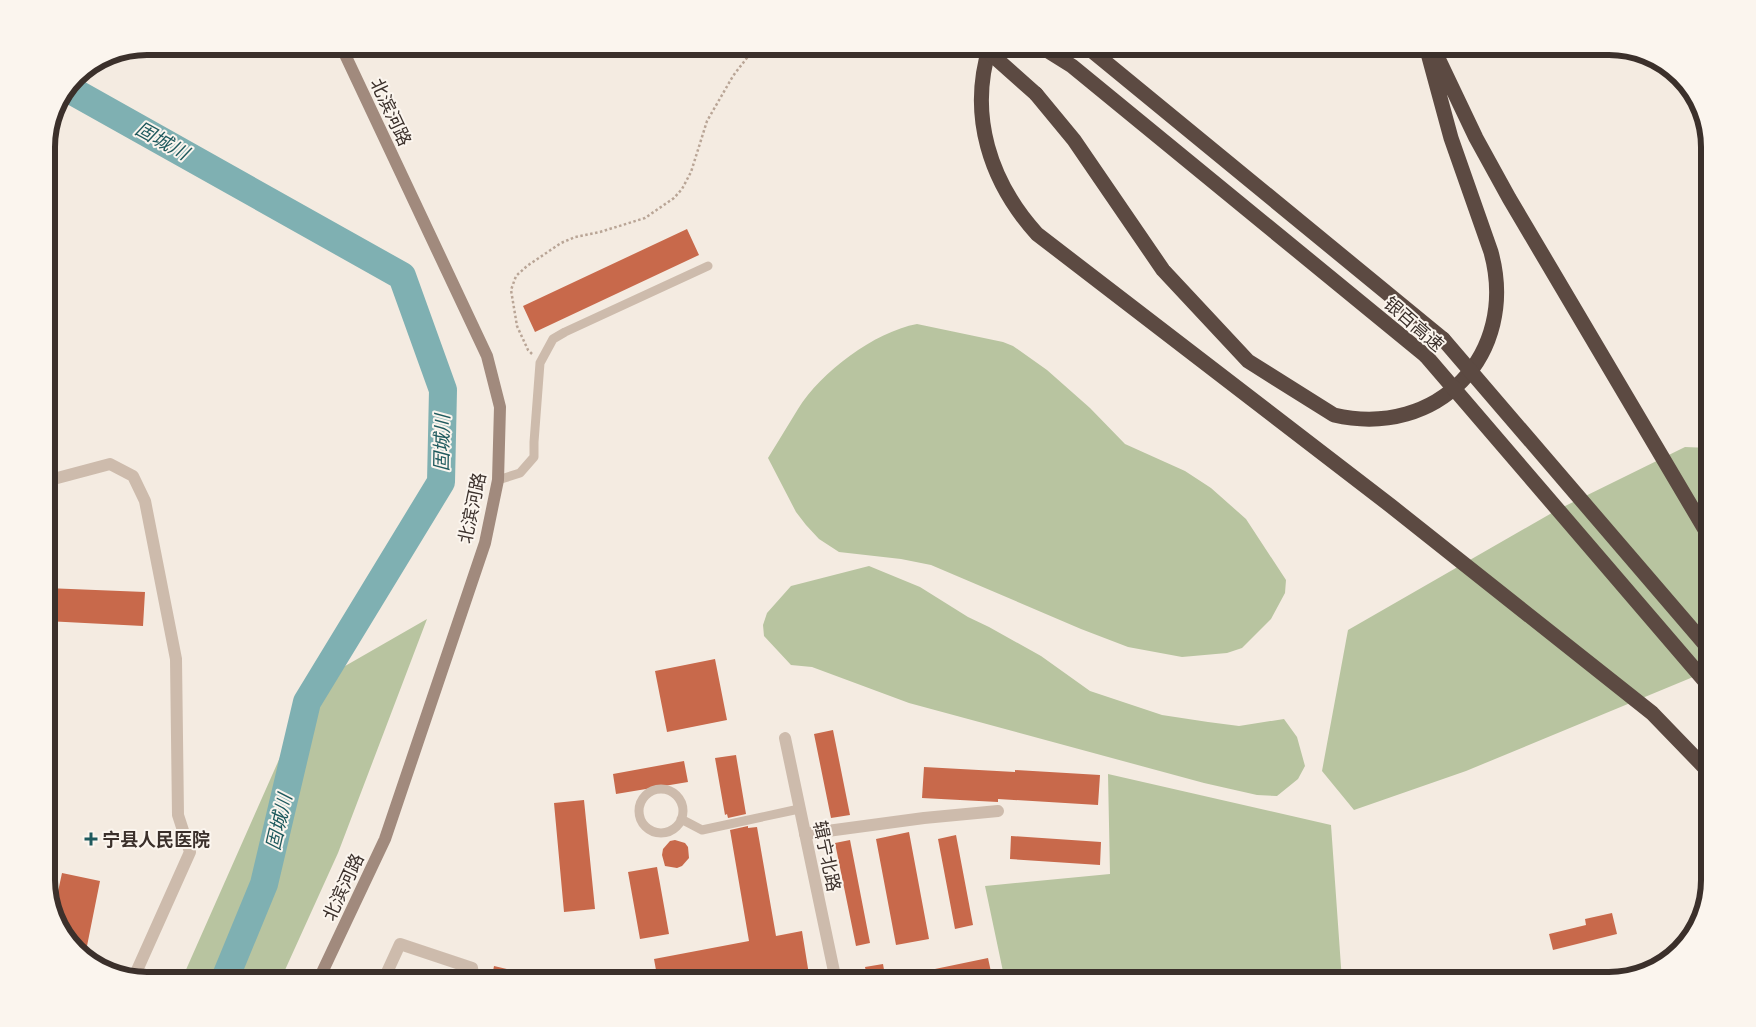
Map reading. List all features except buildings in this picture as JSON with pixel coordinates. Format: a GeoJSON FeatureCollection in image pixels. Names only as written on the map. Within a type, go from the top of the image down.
{"type":"FeatureCollection","features":[{"type":"Feature","properties":{"kind":"highway"},"geometry":{"type":"LineString","coordinates":[[988,55],[982,90],[984,133],[988,151],[1002,188],[1036,234],[1391,506],[1652,714],[1701,764]]}},
{"type":"Feature","properties":{"kind":"highway"},"geometry":{"type":"LineString","coordinates":[[992,55],[1036,94],[1074,140],[1163,270],[1248,361],[1334,415],[1358,420],[1382,420],[1429,406],[1466,375],[1480,355],[1491,333],[1497,301],[1497,284],[1493,260],[1451,138],[1428,55]]}},
{"type":"Feature","properties":{"kind":"highway","name":"银百高速"},"geometry":{"type":"LineString","coordinates":[[1054,55],[1072,66],[1426,356],[1701,677]]}},
{"type":"Feature","properties":{"kind":"highway","name":"银百高速"},"geometry":{"type":"LineString","coordinates":[[1097,55],[1443,339],[1701,640]]}},
{"type":"Feature","properties":{"kind":"highway"},"geometry":{"type":"LineString","coordinates":[[1436,55],[1476,138],[1509,198],[1701,523]]}},
{"type":"Feature","properties":{"kind":"main road","name":"北滨河路"},"geometry":{"type":"LineString","coordinates":[[322,972],[385,839],[485,543],[498,480],[500,407],[487,356],[345,55]]}},
{"type":"Feature","properties":{"kind":"street"},"geometry":{"type":"LineString","coordinates":[[55,479],[110,464],[133,476],[145,501],[176,659],[178,815],[190,852],[137,971]]}},
{"type":"Feature","properties":{"kind":"street","name":"辑宁北路"},"geometry":{"type":"LineString","coordinates":[[785,738],[834,972]]}},
{"type":"Feature","properties":{"kind":"street"},"geometry":{"type":"LineString","coordinates":[[805,834],[998,810]]}},
{"type":"Feature","properties":{"kind":"street"},"geometry":{"type":"LineString","coordinates":[[387,972],[400,944],[472,968],[473,972]]}},
{"type":"Feature","properties":{"kind":"lane"},"geometry":{"type":"LineString","coordinates":[[498,480],[520,473],[534,458],[540,363],[553,339],[708,266]]}},
{"type":"Feature","properties":{"kind":"lane"},"geometry":{"type":"LineString","coordinates":[[656,789],[669,790],[675,794],[682,806],[681,819],[672,830],[659,833],[652,831],[642,822],[638,809],[640,802],[644,796],[656,789]]}},
{"type":"Feature","properties":{"kind":"lane"},"geometry":{"type":"LineString","coordinates":[[681,819],[702,830],[800,809]]}},
{"type":"Feature","properties":{"kind":"path"},"geometry":{"type":"LineString","coordinates":[[540,363],[528,350],[517,326],[511,290],[516,276],[561,242],[645,218],[674,198],[682,189],[691,172],[706,121],[733,76],[749,55]]}},
{"type":"Feature","properties":{"kind":"green space"},"geometry":{"type":"Polygon","coordinates":[[[917,324],[1003,342],[1013,346],[1047,370],[1090,408],[1125,444],[1185,471],[1211,488],[1246,519],[1286,580],[1285,593],[1271,619],[1242,648],[1227,653],[1182,657],[1128,647],[931,565],[901,559],[839,552],[819,539],[796,512],[768,458],[808,395],[834,368],[884,335],[900,328],[917,324]]]}},
{"type":"Feature","properties":{"kind":"green space"},"geometry":{"type":"Polygon","coordinates":[[[1685,447],[1701,448],[1701,674],[1466,771],[1354,810],[1322,771],[1348,630],[1557,510],[1685,447]]]}},
{"type":"Feature","properties":{"kind":"green space"},"geometry":{"type":"Polygon","coordinates":[[[869,566],[920,587],[968,617],[1041,656],[1090,691],[1162,715],[1208,722],[1239,726],[1284,719],[1297,737],[1305,766],[1298,779],[1277,796],[1257,795],[1204,783],[909,703],[812,667],[791,665],[764,636],[763,625],[767,613],[791,586],[869,566]]]}},
{"type":"Feature","properties":{"kind":"green space"},"geometry":{"type":"Polygon","coordinates":[[[427,619],[338,853],[284,972],[185,972],[312,685],[427,619]]]}},
{"type":"Feature","properties":{"kind":"green space"},"geometry":{"type":"Polygon","coordinates":[[[1108,774],[1331,825],[1341,972],[1003,972],[985,886],[1110,874],[1108,774]]]}},
{"type":"Feature","properties":{"kind":"waterway","name":"固城川"},"geometry":{"type":"LineString","coordinates":[[73,92],[402,276],[443,390],[441,482],[307,702],[264,884],[228,972]]}},
{"type":"Feature","properties":{"kind":"place","name":"宁县人民医院"},"geometry":{"type":"Point","coordinates":[91,839]}}]}
